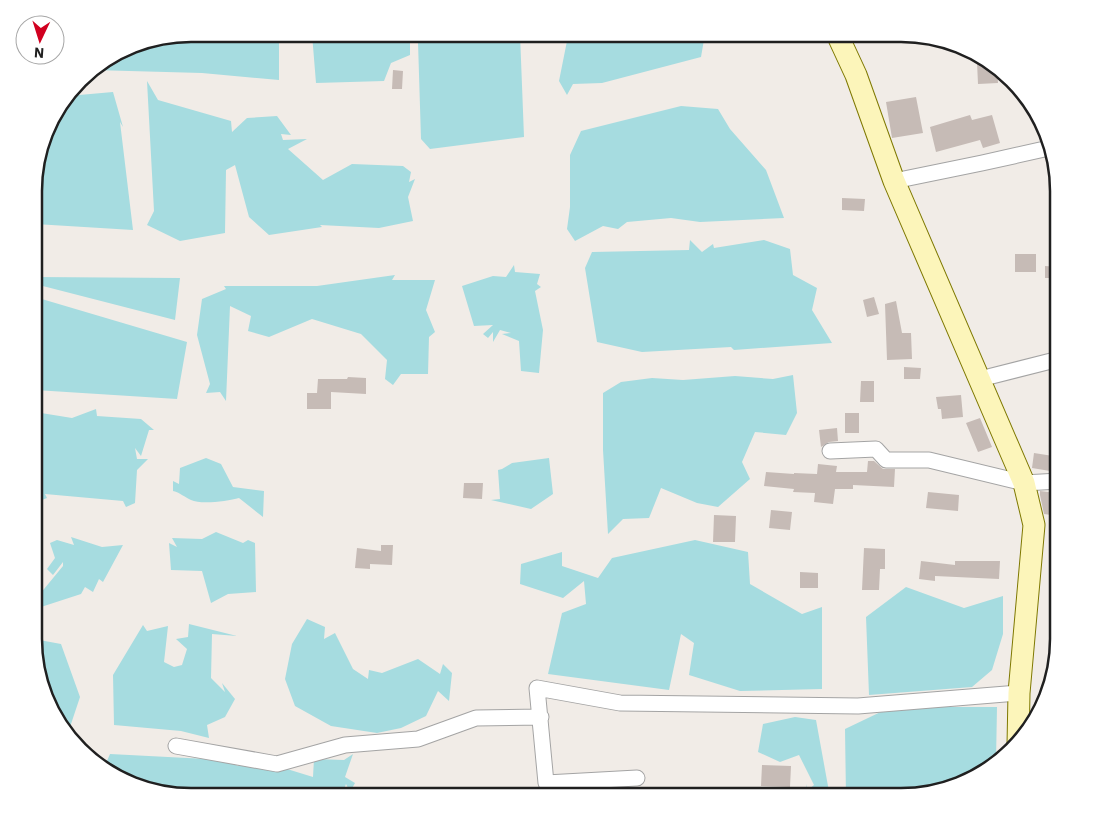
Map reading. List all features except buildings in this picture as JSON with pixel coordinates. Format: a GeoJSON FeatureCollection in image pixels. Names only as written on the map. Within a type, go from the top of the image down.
{"type":"FeatureCollection","features":[{"type":"Feature","properties":{"kind":"main road"},"geometry":{"type":"LineString","coordinates":[[841,43],[856,75],[894,181],[1024,483],[1034,525],[1019,693],[1018,731]]}},
{"type":"Feature","properties":{"kind":"street"},"geometry":{"type":"LineString","coordinates":[[894,181],[1044,149]]}},
{"type":"Feature","properties":{"kind":"street"},"geometry":{"type":"LineString","coordinates":[[980,379],[1050,361]]}},
{"type":"Feature","properties":{"kind":"street"},"geometry":{"type":"LineString","coordinates":[[830,451],[876,449],[886,460],[929,460],[1024,483],[1050,482]]}},
{"type":"Feature","properties":{"kind":"street"},"geometry":{"type":"LineString","coordinates":[[637,778],[546,783],[538,688],[620,703],[858,706],[1019,693]]}},
{"type":"Feature","properties":{"kind":"street"},"geometry":{"type":"LineString","coordinates":[[176,746],[277,764],[345,745],[418,739],[476,718],[541,717]]}},
{"type":"Feature","properties":{"kind":"water"},"geometry":{"type":"Polygon","coordinates":[[[279,43],[279,80],[202,73],[105,70],[117,62],[144,50],[172,44],[279,43]]]}},
{"type":"Feature","properties":{"kind":"water"},"geometry":{"type":"Polygon","coordinates":[[[313,43],[410,43],[410,55],[391,63],[384,81],[316,83],[313,43]]]}},
{"type":"Feature","properties":{"kind":"water"},"geometry":{"type":"Polygon","coordinates":[[[418,43],[520,43],[524,137],[430,149],[421,139],[418,43]]]}},
{"type":"Feature","properties":{"kind":"water"},"geometry":{"type":"Polygon","coordinates":[[[567,43],[703,43],[701,57],[602,83],[573,84],[567,95],[559,81],[567,43]]]}},
{"type":"Feature","properties":{"kind":"water"},"geometry":{"type":"Polygon","coordinates":[[[147,81],[158,100],[231,121],[232,132],[247,118],[277,116],[291,135],[281,134],[283,140],[307,139],[288,149],[323,180],[352,164],[403,166],[411,172],[409,182],[415,179],[408,197],[413,221],[379,228],[320,225],[322,227],[269,235],[249,217],[235,165],[226,170],[225,233],[180,241],[147,225],[154,211],[147,81]]]}},
{"type":"Feature","properties":{"kind":"water"},"geometry":{"type":"Polygon","coordinates":[[[113,92],[123,127],[120,122],[133,230],[42,224],[42,192],[50,144],[62,117],[78,95],[113,92]]]}},
{"type":"Feature","properties":{"kind":"water"},"geometry":{"type":"Polygon","coordinates":[[[681,106],[718,109],[730,129],[766,170],[784,218],[700,222],[671,218],[627,222],[618,229],[603,226],[575,241],[567,229],[570,207],[570,155],[581,131],[681,106]]]}},
{"type":"Feature","properties":{"kind":"water"},"geometry":{"type":"Polygon","coordinates":[[[690,240],[702,252],[713,244],[714,248],[764,240],[790,249],[793,275],[817,288],[812,310],[832,343],[734,350],[731,347],[642,352],[597,342],[585,268],[592,252],[689,250],[690,240]]]}},
{"type":"Feature","properties":{"kind":"water"},"geometry":{"type":"Polygon","coordinates":[[[514,265],[515,272],[540,274],[537,284],[541,287],[535,291],[543,330],[539,373],[521,371],[519,341],[502,334],[511,333],[500,330],[493,342],[493,332],[488,338],[483,334],[493,325],[474,326],[462,286],[493,276],[506,277],[514,265]]]}},
{"type":"Feature","properties":{"kind":"water"},"geometry":{"type":"Polygon","coordinates":[[[395,275],[392,280],[435,280],[426,310],[435,332],[429,337],[428,374],[401,374],[393,385],[385,379],[387,360],[361,334],[312,319],[269,337],[248,331],[251,316],[230,306],[226,401],[220,392],[206,393],[210,384],[197,335],[202,299],[226,289],[224,286],[317,286],[395,275]]]}},
{"type":"Feature","properties":{"kind":"water"},"geometry":{"type":"Polygon","coordinates":[[[42,277],[180,278],[175,320],[42,286],[42,277]]]}},
{"type":"Feature","properties":{"kind":"water"},"geometry":{"type":"Polygon","coordinates":[[[42,299],[187,342],[177,399],[42,390],[42,299]]]}},
{"type":"Feature","properties":{"kind":"water"},"geometry":{"type":"Polygon","coordinates":[[[793,375],[797,413],[786,435],[755,432],[742,462],[750,479],[718,507],[697,503],[661,488],[649,518],[623,519],[608,534],[603,450],[603,393],[621,382],[652,378],[683,380],[735,376],[773,379],[793,375]]]}},
{"type":"Feature","properties":{"kind":"water"},"geometry":{"type":"Polygon","coordinates":[[[96,409],[97,416],[141,419],[154,430],[149,430],[141,456],[135,448],[137,459],[148,459],[137,470],[135,503],[126,507],[123,501],[45,494],[47,498],[43,500],[42,413],[72,418],[96,409]]]}},
{"type":"Feature","properties":{"kind":"water"},"geometry":{"type":"Polygon","coordinates":[[[206,458],[221,464],[233,487],[264,491],[263,517],[239,498],[201,502],[191,500],[173,491],[173,481],[179,484],[180,468],[206,458]]]}},
{"type":"Feature","properties":{"kind":"water"},"geometry":{"type":"Polygon","coordinates":[[[549,458],[553,494],[531,509],[491,500],[500,499],[498,470],[512,463],[549,458]]]}},
{"type":"Feature","properties":{"kind":"water"},"geometry":{"type":"Polygon","coordinates":[[[216,532],[243,543],[248,540],[255,543],[256,592],[228,594],[211,603],[202,571],[171,570],[169,543],[177,547],[172,538],[202,539],[216,532]]]}},
{"type":"Feature","properties":{"kind":"water"},"geometry":{"type":"Polygon","coordinates":[[[71,537],[102,547],[123,545],[103,582],[99,579],[93,592],[85,587],[81,594],[43,606],[43,590],[63,566],[63,562],[53,575],[47,569],[55,558],[50,543],[57,540],[74,545],[71,537]]]}},
{"type":"Feature","properties":{"kind":"water"},"geometry":{"type":"Polygon","coordinates":[[[695,540],[748,552],[750,584],[802,614],[822,607],[822,689],[740,691],[689,675],[694,643],[681,634],[669,690],[548,674],[562,613],[586,604],[584,581],[563,598],[520,584],[521,564],[562,552],[562,566],[598,578],[612,558],[695,540]]]}},
{"type":"Feature","properties":{"kind":"water"},"geometry":{"type":"Polygon","coordinates":[[[906,587],[964,608],[1003,596],[1003,634],[992,670],[972,687],[869,695],[866,617],[906,587]]]}},
{"type":"Feature","properties":{"kind":"water"},"geometry":{"type":"Polygon","coordinates":[[[307,619],[325,627],[324,639],[335,633],[353,669],[368,679],[369,670],[382,673],[418,659],[440,674],[443,664],[452,673],[449,701],[438,691],[426,716],[401,728],[377,733],[331,726],[295,706],[285,679],[292,644],[307,619]]]}},
{"type":"Feature","properties":{"kind":"water"},"geometry":{"type":"Polygon","coordinates":[[[189,624],[237,636],[212,634],[211,678],[225,692],[222,683],[235,699],[225,717],[207,725],[209,738],[181,731],[114,725],[113,675],[143,625],[147,631],[168,626],[164,662],[174,667],[182,665],[187,649],[176,639],[188,637],[189,624]]]}},
{"type":"Feature","properties":{"kind":"water"},"geometry":{"type":"Polygon","coordinates":[[[43,641],[61,644],[80,697],[70,726],[58,705],[48,678],[43,641]]]}},
{"type":"Feature","properties":{"kind":"water"},"geometry":{"type":"Polygon","coordinates":[[[891,707],[997,707],[996,754],[976,769],[949,781],[921,787],[846,788],[845,729],[891,707]]]}},
{"type":"Feature","properties":{"kind":"water"},"geometry":{"type":"Polygon","coordinates":[[[795,717],[816,720],[828,788],[810,788],[814,785],[799,755],[780,762],[758,752],[763,724],[795,717]]]}},
{"type":"Feature","properties":{"kind":"water"},"geometry":{"type":"Polygon","coordinates":[[[110,754],[226,760],[238,766],[239,764],[287,769],[313,777],[314,759],[344,760],[353,754],[345,777],[355,783],[352,788],[348,788],[346,784],[344,788],[182,788],[153,783],[135,777],[107,762],[110,754]]]}}]}
